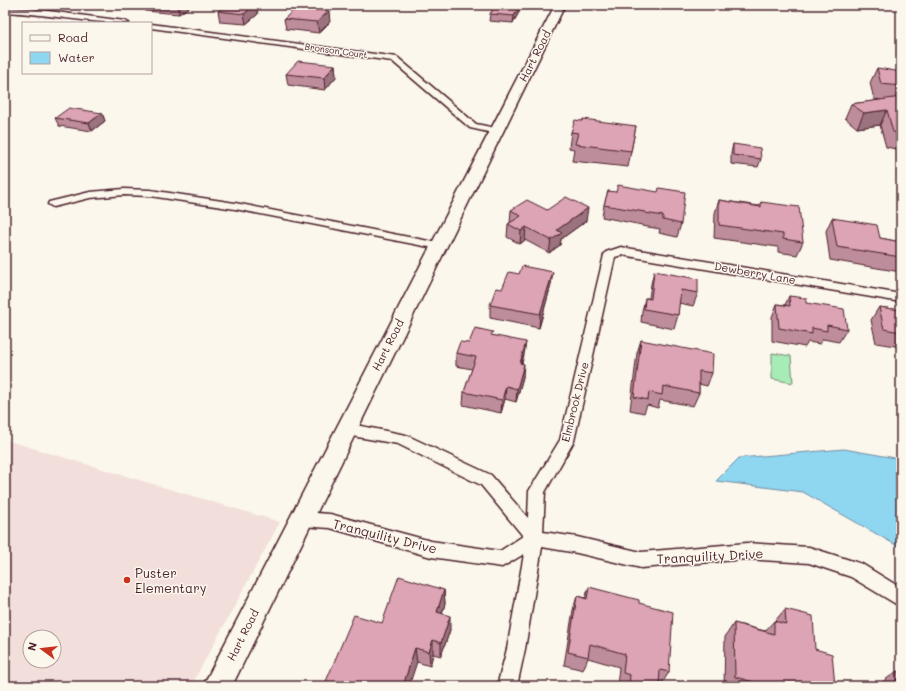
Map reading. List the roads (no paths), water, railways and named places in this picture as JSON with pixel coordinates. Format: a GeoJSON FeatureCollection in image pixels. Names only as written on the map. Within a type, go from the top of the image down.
{"type":"FeatureCollection","features":[{"type":"Feature","properties":{"kind":"street"},"geometry":{"type":"LineString","coordinates":[[14,5],[25,6],[33,11]]}},
{"type":"Feature","properties":{"kind":"street","name":"Hart Road"},"geometry":{"type":"LineString","coordinates":[[217,686],[560,5]]}},
{"type":"Feature","properties":{"kind":"street"},"geometry":{"type":"LineString","coordinates":[[5,10],[33,11],[118,22]]}},
{"type":"Feature","properties":{"kind":"street","name":"Bronson Court"},"geometry":{"type":"LineString","coordinates":[[152,26],[394,59],[473,126],[497,131]]}},
{"type":"Feature","properties":{"kind":"street"},"geometry":{"type":"LineString","coordinates":[[52,204],[90,195],[124,192],[150,192],[235,206],[439,246]]}},
{"type":"Feature","properties":{"kind":"street","name":"Dewberry Lane"},"geometry":{"type":"LineString","coordinates":[[610,255],[622,251],[901,298]]}},
{"type":"Feature","properties":{"kind":"street","name":"Elmbrook Drive"},"geometry":{"type":"LineString","coordinates":[[507,686],[516,649],[535,538],[537,491],[567,441],[610,255]]}},
{"type":"Feature","properties":{"kind":"street"},"geometry":{"type":"LineString","coordinates":[[346,429],[401,439],[486,480],[535,538]]}},
{"type":"Feature","properties":{"kind":"street","name":"Tranquility Drive"},"geometry":{"type":"LineString","coordinates":[[301,520],[330,521],[431,549],[502,559],[535,538],[578,545],[641,560],[747,551],[809,555],[856,570],[901,598]]}},
{"type":"Feature","properties":{"kind":"water"},"geometry":{"type":"Polygon","coordinates":[[[844,449],[901,459],[901,548],[803,492],[716,481],[739,458],[844,449]]]}},
{"type":"Feature","properties":{"kind":"place","name":"Puster Elementary"},"geometry":{"type":"Point","coordinates":[127,580]}}]}
